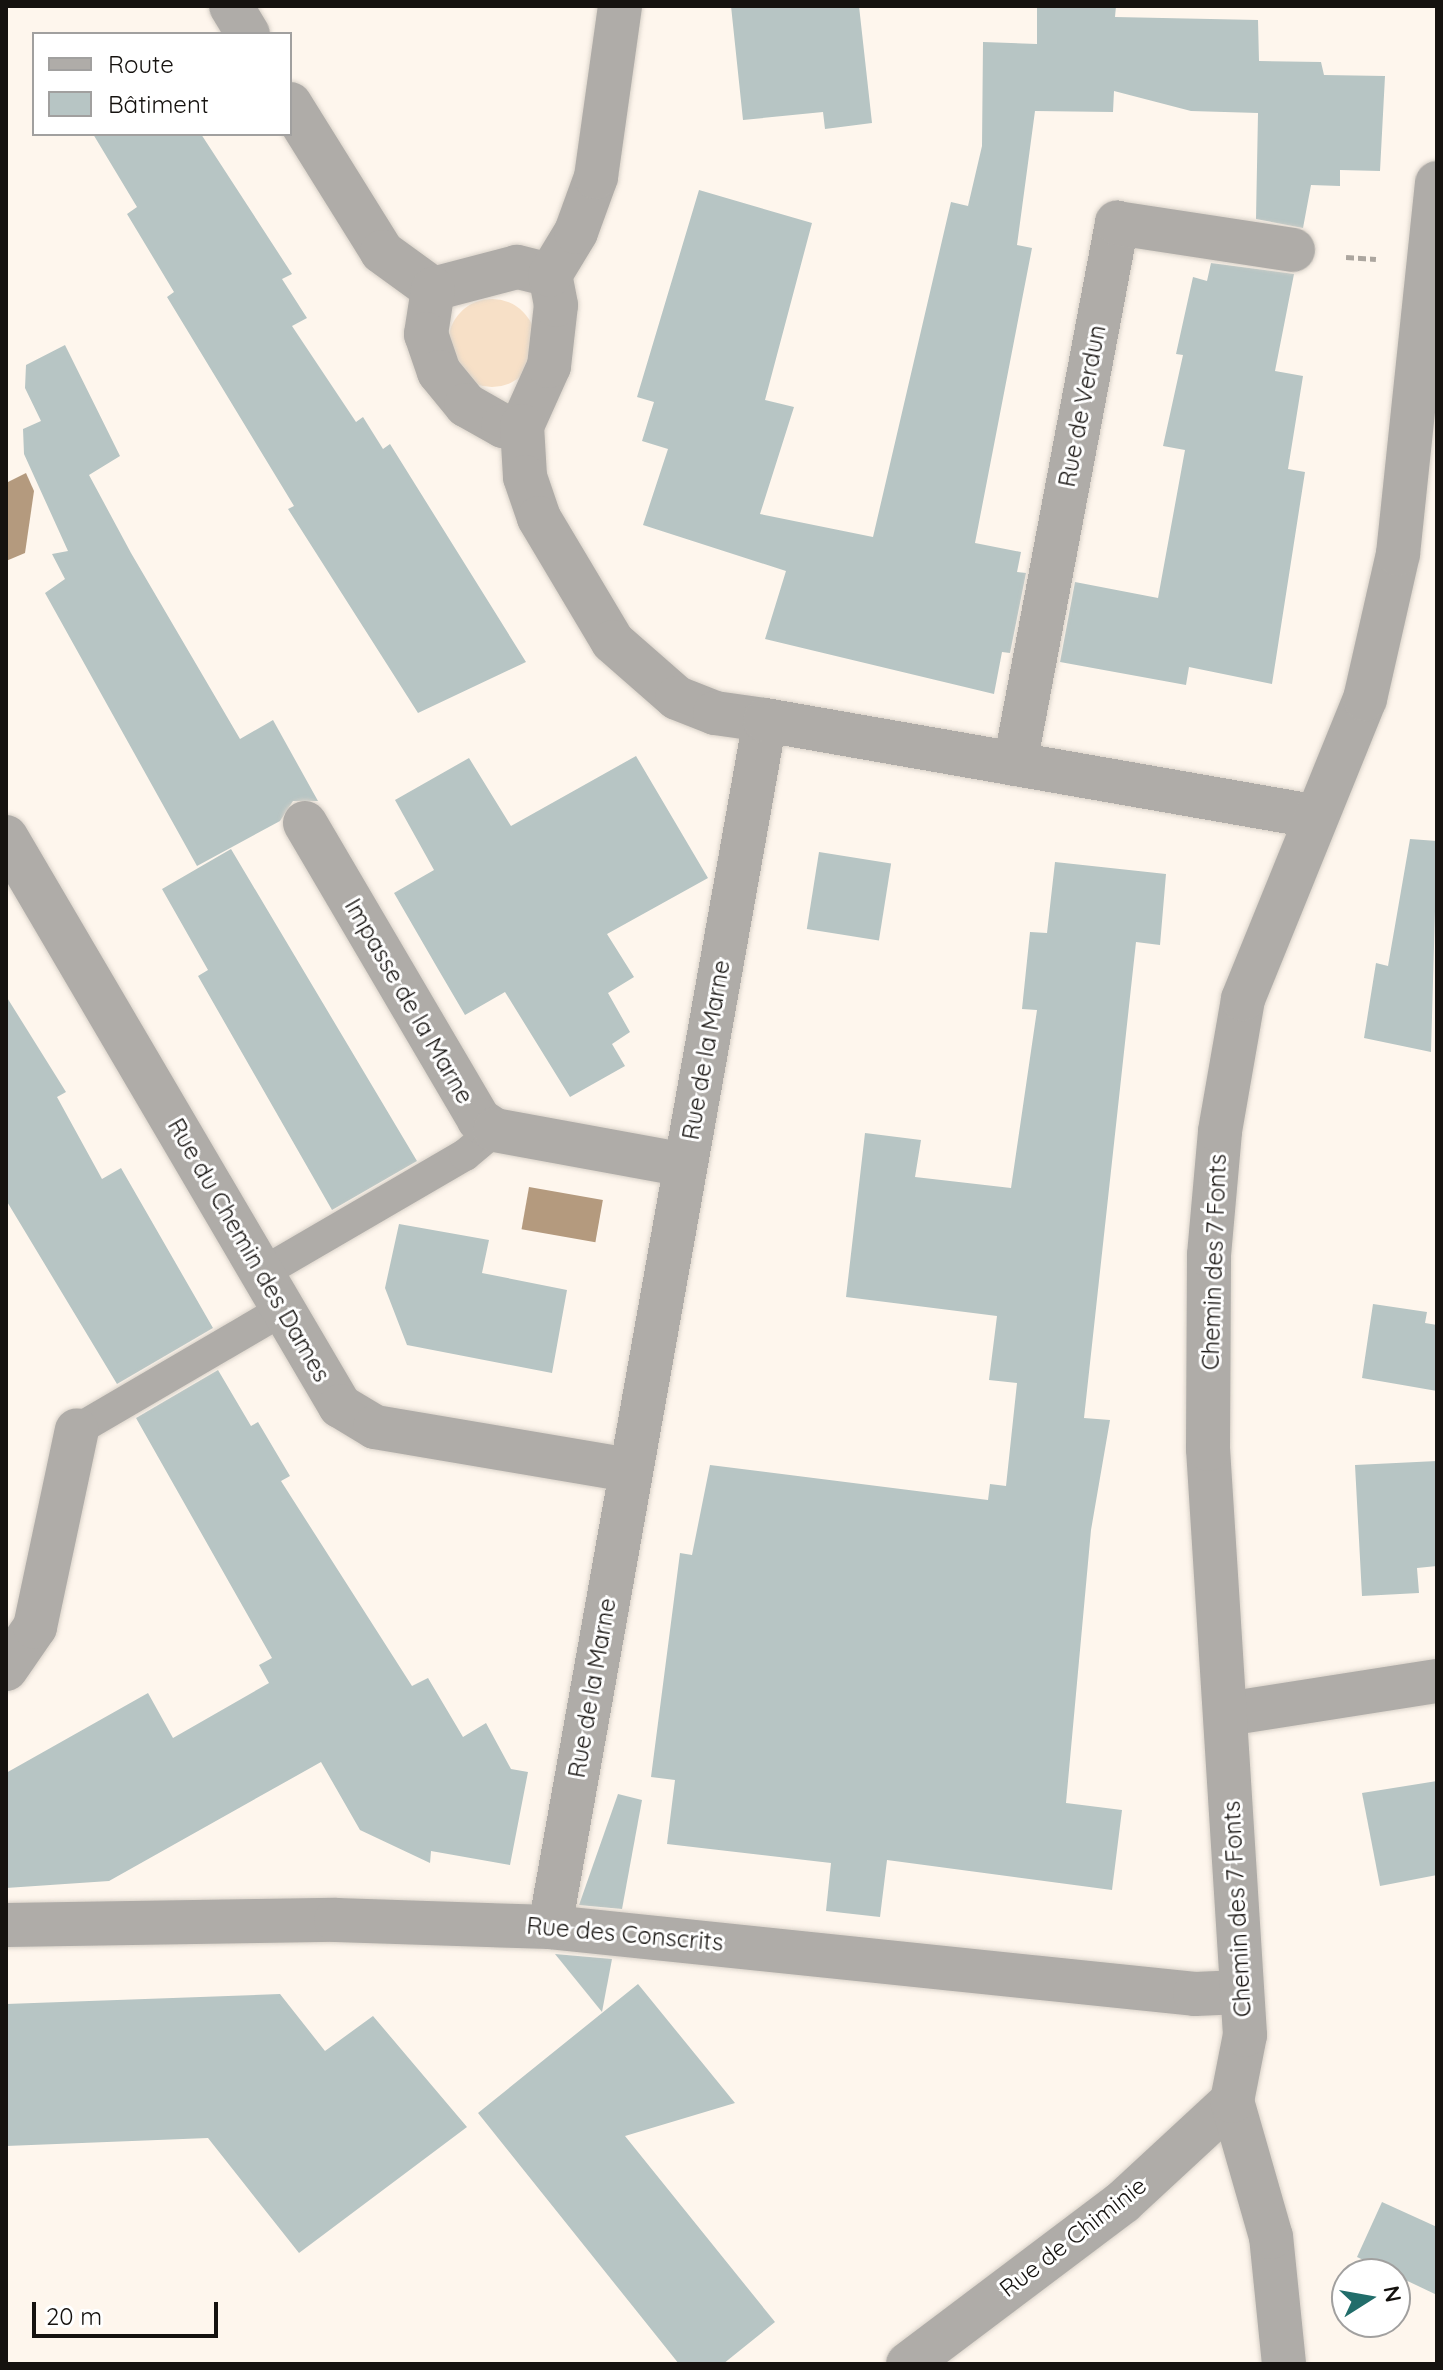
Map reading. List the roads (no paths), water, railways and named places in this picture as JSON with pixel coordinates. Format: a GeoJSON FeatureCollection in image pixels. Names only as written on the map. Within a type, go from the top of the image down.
{"type":"FeatureCollection","features":[{"type":"Feature","properties":{"kind":"street"},"geometry":{"type":"LineString","coordinates":[[231,6],[247,32]]}},
{"type":"Feature","properties":{"kind":"street"},"geometry":{"type":"LineString","coordinates":[[620,6],[596,177],[576,232],[550,275],[556,305],[549,366],[522,426],[525,477],[539,518],[613,642],[677,698],[715,713],[1312,816]]}},
{"type":"Feature","properties":{"kind":"street"},"geometry":{"type":"LineString","coordinates":[[292,107],[382,252],[433,289]]}},
{"type":"Feature","properties":{"kind":"street","name":"Chemin des 7 Fonts"},"geometry":{"type":"LineString","coordinates":[[1284,2364],[1271,2237],[1232,2101],[1245,2035],[1208,1449],[1209,1255],[1220,1131],[1243,999],[1312,816],[1365,699],[1398,554],[1427,394],[1437,183]]}},
{"type":"Feature","properties":{"kind":"street","name":"Rue de Verdun"},"geometry":{"type":"LineString","coordinates":[[1015,764],[1117,223],[1293,250]]}},
{"type":"Feature","properties":{"kind":"street"},"geometry":{"type":"LineString","coordinates":[[433,289],[517,267],[550,275]]}},
{"type":"Feature","properties":{"kind":"street"},"geometry":{"type":"LineString","coordinates":[[433,289],[426,334],[439,372],[466,405],[503,426],[522,426]]}},
{"type":"Feature","properties":{"kind":"street","name":"Rue de la Marne"},"geometry":{"type":"LineString","coordinates":[[550,1927],[765,720]]}},
{"type":"Feature","properties":{"kind":"street","name":"Impasse de la Marne"},"geometry":{"type":"LineString","coordinates":[[305,823],[479,1120],[495,1130]]}},
{"type":"Feature","properties":{"kind":"street","name":"Rue du Chemin des Dames"},"geometry":{"type":"LineString","coordinates":[[6,837],[340,1406],[366,1423],[630,1470]]}},
{"type":"Feature","properties":{"kind":"street"},"geometry":{"type":"LineString","coordinates":[[495,1130],[685,1165]]}},
{"type":"Feature","properties":{"kind":"street"},"geometry":{"type":"LineString","coordinates":[[6,1669],[35,1627],[77,1430]]}},
{"type":"Feature","properties":{"kind":"street"},"geometry":{"type":"LineString","coordinates":[[1226,1714],[1437,1681]]}},
{"type":"Feature","properties":{"kind":"street","name":"Rue des Conscrits"},"geometry":{"type":"LineString","coordinates":[[6,1925],[336,1920],[550,1927],[1195,1994],[1241,1992]]}},
{"type":"Feature","properties":{"kind":"street","name":"Rue de Chiminie"},"geometry":{"type":"LineString","coordinates":[[908,2364],[1123,2202],[1232,2101]]}},
{"type":"Feature","properties":{"kind":"lane"},"geometry":{"type":"LineString","coordinates":[[77,1430],[465,1155],[495,1130]]}}]}
